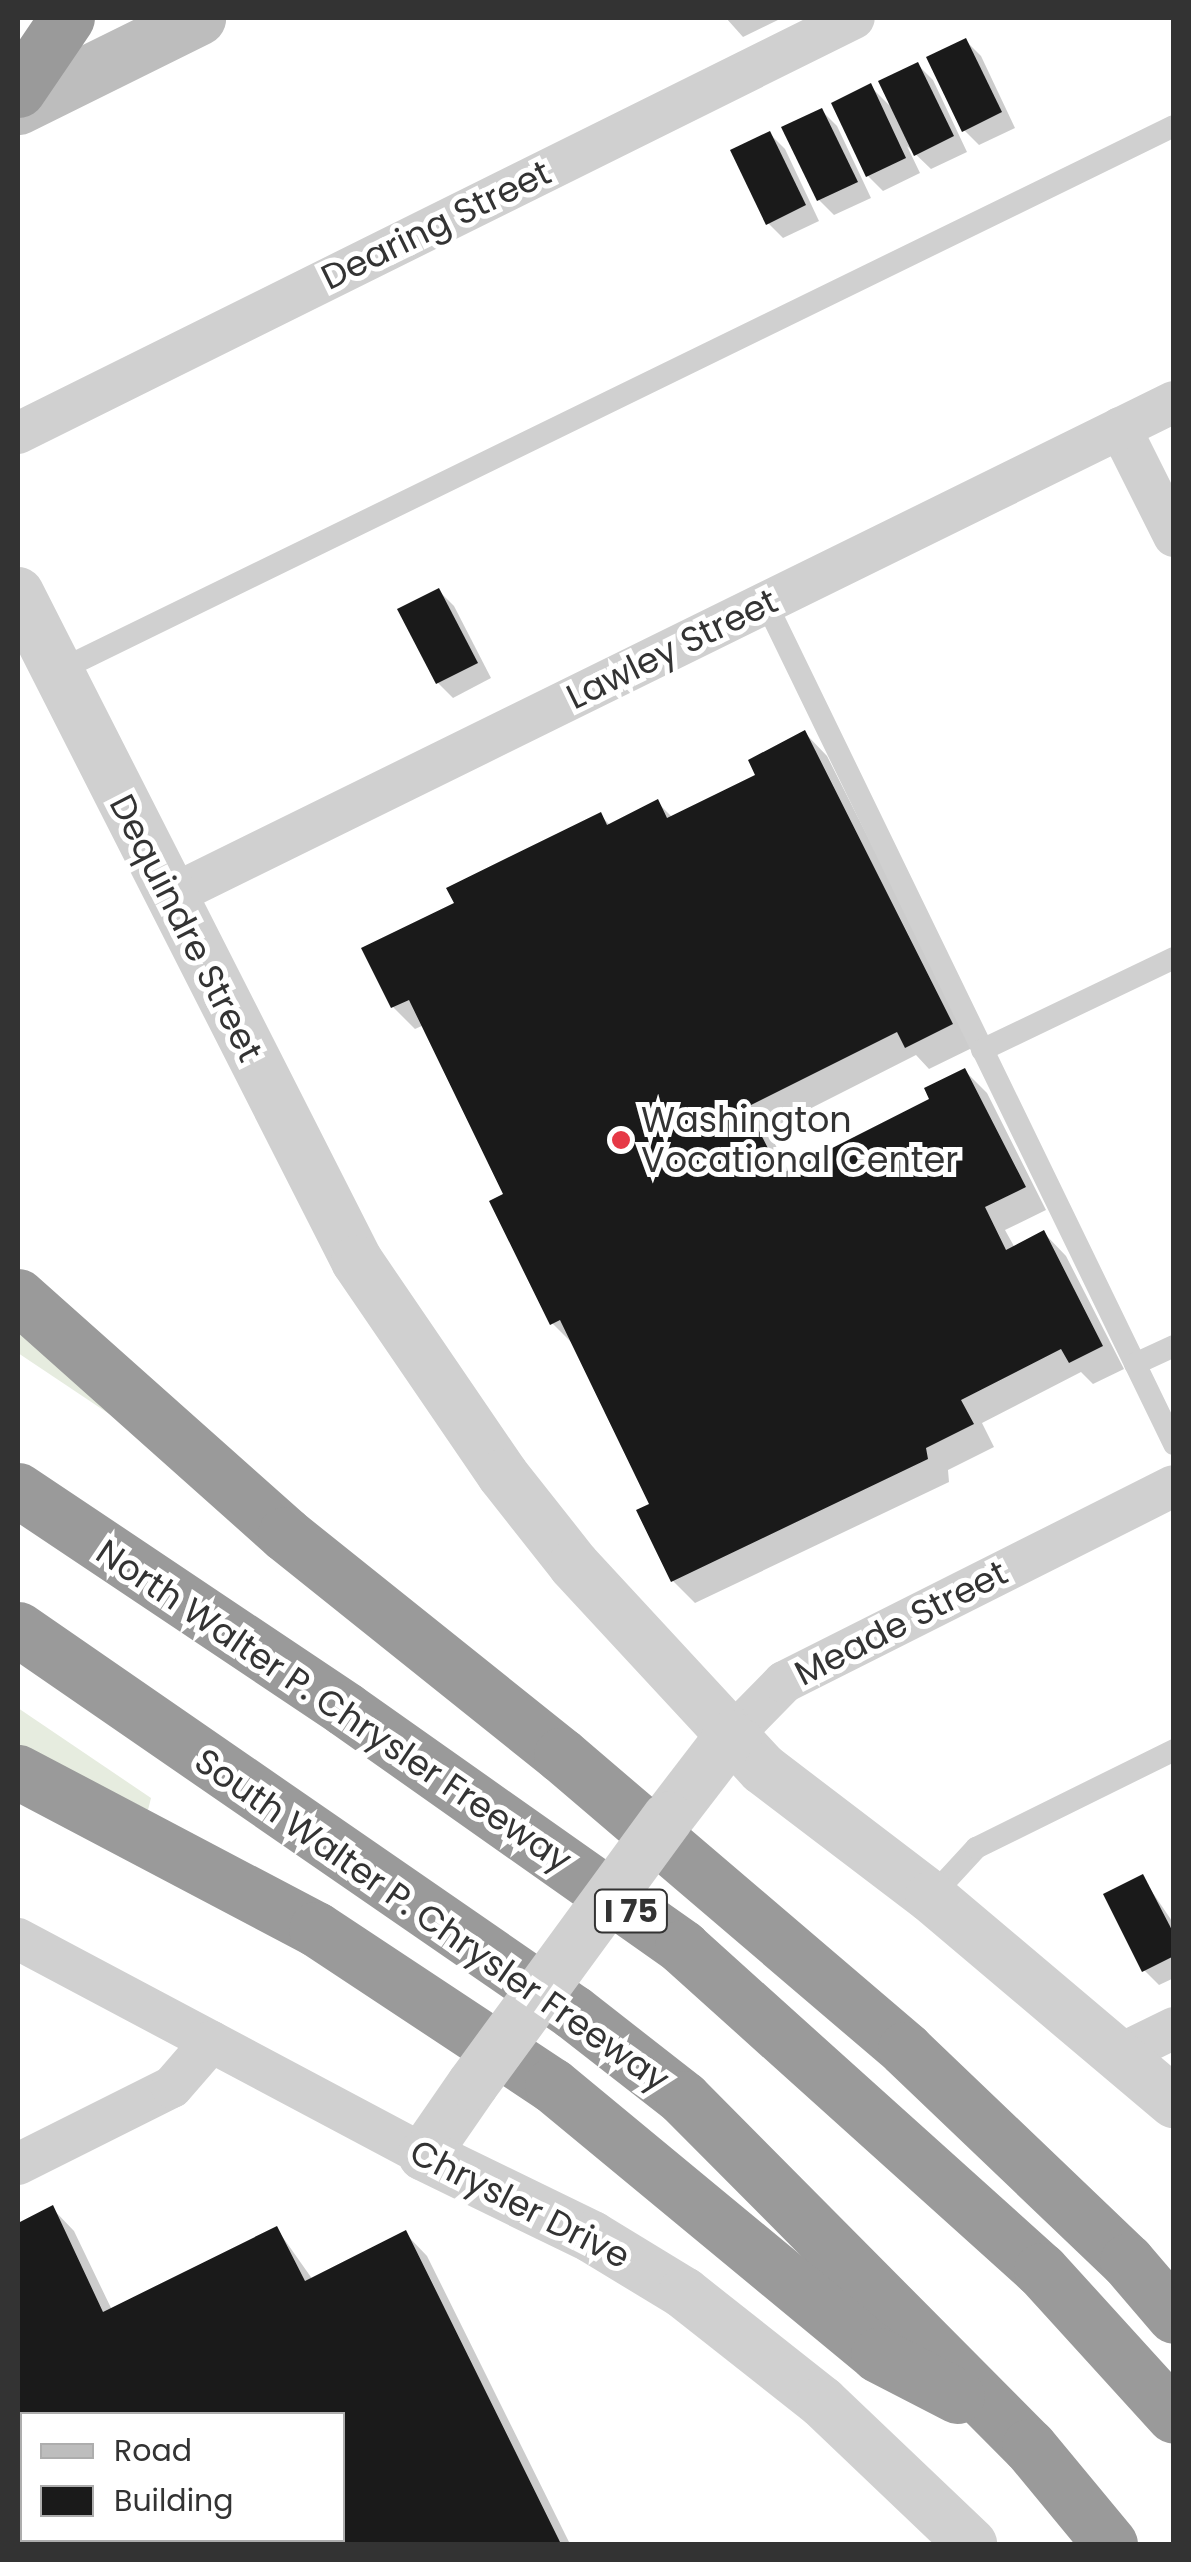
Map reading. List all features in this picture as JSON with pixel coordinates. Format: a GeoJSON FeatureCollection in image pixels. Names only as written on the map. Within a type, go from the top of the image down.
{"type":"FeatureCollection","features":[{"type":"Feature","properties":{"kind":"highway"},"geometry":{"type":"LineString","coordinates":[[18,90],[67,18]]}},
{"type":"Feature","properties":{"kind":"highway"},"geometry":{"type":"LineString","coordinates":[[18,1296],[285,1534],[561,1754],[905,2049],[1128,2261],[1174,2316]]}},
{"type":"Feature","properties":{"kind":"highway","name":"North Walter P. Chrysler Freeway"},"geometry":{"type":"LineString","coordinates":[[18,1490],[345,1709],[682,1947],[1041,2270],[1174,2416]]}},
{"type":"Feature","properties":{"kind":"highway","name":"South Walter P. Chrysler Freeway"},"geometry":{"type":"LineString","coordinates":[[18,1629],[574,2012],[683,2098],[1004,2420],[1110,2544]]}},
{"type":"Feature","properties":{"kind":"highway"},"geometry":{"type":"LineString","coordinates":[[18,1772],[332,1940],[552,2085],[878,2355],[1004,2420]]}},
{"type":"Feature","properties":{"kind":"main road"},"geometry":{"type":"LineString","coordinates":[[18,107],[198,18]]}},
{"type":"Feature","properties":{"kind":"street","name":"Dearing Street"},"geometry":{"type":"LineString","coordinates":[[18,433],[854,18]]}},
{"type":"Feature","properties":{"kind":"street","name":"Lawley Street"},"geometry":{"type":"LineString","coordinates":[[170,896],[1174,402]]}},
{"type":"Feature","properties":{"kind":"street"},"geometry":{"type":"LineString","coordinates":[[1120,428],[1174,536]]}},
{"type":"Feature","properties":{"kind":"street","name":"Dequindre Street"},"geometry":{"type":"LineString","coordinates":[[18,593],[54,674],[357,1261],[445,1398],[550,1535],[731,1736]]}},
{"type":"Feature","properties":{"kind":"street","name":"Dequindre Street"},"geometry":{"type":"LineString","coordinates":[[304,1154],[357,1261]]}},
{"type":"Feature","properties":{"kind":"street","name":"Meade Street"},"geometry":{"type":"LineString","coordinates":[[424,2154],[668,1818],[731,1736],[784,1682],[1174,1486]]}},
{"type":"Feature","properties":{"kind":"street"},"geometry":{"type":"LineString","coordinates":[[731,1736],[793,1794],[931,1897],[1122,2054],[1174,2102]]}},
{"type":"Feature","properties":{"kind":"street","name":"Chrysler Drive"},"geometry":{"type":"LineString","coordinates":[[18,1939],[424,2154],[592,2237],[684,2292],[822,2402],[970,2544]]}},
{"type":"Feature","properties":{"kind":"street"},"geometry":{"type":"LineString","coordinates":[[1122,2054],[1174,2028]]}},
{"type":"Feature","properties":{"kind":"street"},"geometry":{"type":"LineString","coordinates":[[18,2164],[172,2087],[194,2070],[211,2042]]}},
{"type":"Feature","properties":{"kind":"lane"},"geometry":{"type":"LineString","coordinates":[[54,674],[1174,126]]}},
{"type":"Feature","properties":{"kind":"lane"},"geometry":{"type":"LineString","coordinates":[[766,603],[1174,1444]]}},
{"type":"Feature","properties":{"kind":"lane"},"geometry":{"type":"LineString","coordinates":[[982,1050],[1174,958]]}},
{"type":"Feature","properties":{"kind":"lane"},"geometry":{"type":"LineString","coordinates":[[1135,1364],[1174,1346]]}},
{"type":"Feature","properties":{"kind":"lane"},"geometry":{"type":"LineString","coordinates":[[931,1897],[976,1848],[1174,1750]]}},
{"type":"Feature","properties":{"kind":"shaded area"},"geometry":{"type":"Polygon","coordinates":[[[18,1309],[187,1466],[18,1353],[18,1309]]]}},
{"type":"Feature","properties":{"kind":"shaded area"},"geometry":{"type":"Polygon","coordinates":[[[18,1708],[151,1798],[148,1810],[18,1745],[18,1708]]]}},
{"type":"Feature","properties":{"kind":"building"},"geometry":{"type":"Polygon","coordinates":[[[966,38],[1002,112],[962,132],[926,57],[966,38]]]}},
{"type":"Feature","properties":{"kind":"building"},"geometry":{"type":"Polygon","coordinates":[[[918,62],[954,136],[914,156],[878,81],[918,62]]]}},
{"type":"Feature","properties":{"kind":"building"},"geometry":{"type":"Polygon","coordinates":[[[871,83],[906,158],[866,177],[831,103],[871,83]]]}},
{"type":"Feature","properties":{"kind":"building"},"geometry":{"type":"Polygon","coordinates":[[[822,108],[858,182],[817,201],[781,127],[822,108]]]}},
{"type":"Feature","properties":{"kind":"building"},"geometry":{"type":"Polygon","coordinates":[[[770,131],[806,205],[766,225],[730,150],[770,131]]]}},
{"type":"Feature","properties":{"kind":"building"},"geometry":{"type":"Polygon","coordinates":[[[439,588],[478,663],[436,684],[397,609],[439,588]]]}},
{"type":"Feature","properties":{"kind":"building","name":"Washington Vocational Center"},"geometry":{"type":"Polygon","coordinates":[[[805,730],[953,1024],[905,1048],[897,1032],[747,1107],[781,1174],[929,1099],[924,1088],[965,1068],[1026,1187],[985,1207],[1006,1250],[1044,1230],[1103,1346],[1069,1363],[1061,1349],[961,1400],[974,1424],[926,1448],[928,1459],[671,1582],[636,1510],[649,1504],[560,1320],[550,1325],[489,1201],[503,1194],[409,1000],[391,1008],[361,948],[454,903],[446,888],[601,812],[607,825],[658,799],[667,818],[755,775],[748,760],[805,730]]]}},
{"type":"Feature","properties":{"kind":"building"},"geometry":{"type":"Polygon","coordinates":[[[1143,1874],[1174,1934],[1174,1956],[1142,1972],[1103,1894],[1143,1874]]]}},
{"type":"Feature","properties":{"kind":"building"},"geometry":{"type":"Polygon","coordinates":[[[53,2205],[103,2312],[277,2226],[305,2281],[406,2230],[561,2544],[18,2544],[18,2223],[53,2205]]]}},
{"type":"Feature","properties":{"kind":"place","name":"Washington Vocational Center"},"geometry":{"type":"Point","coordinates":[621,1140]}}]}
